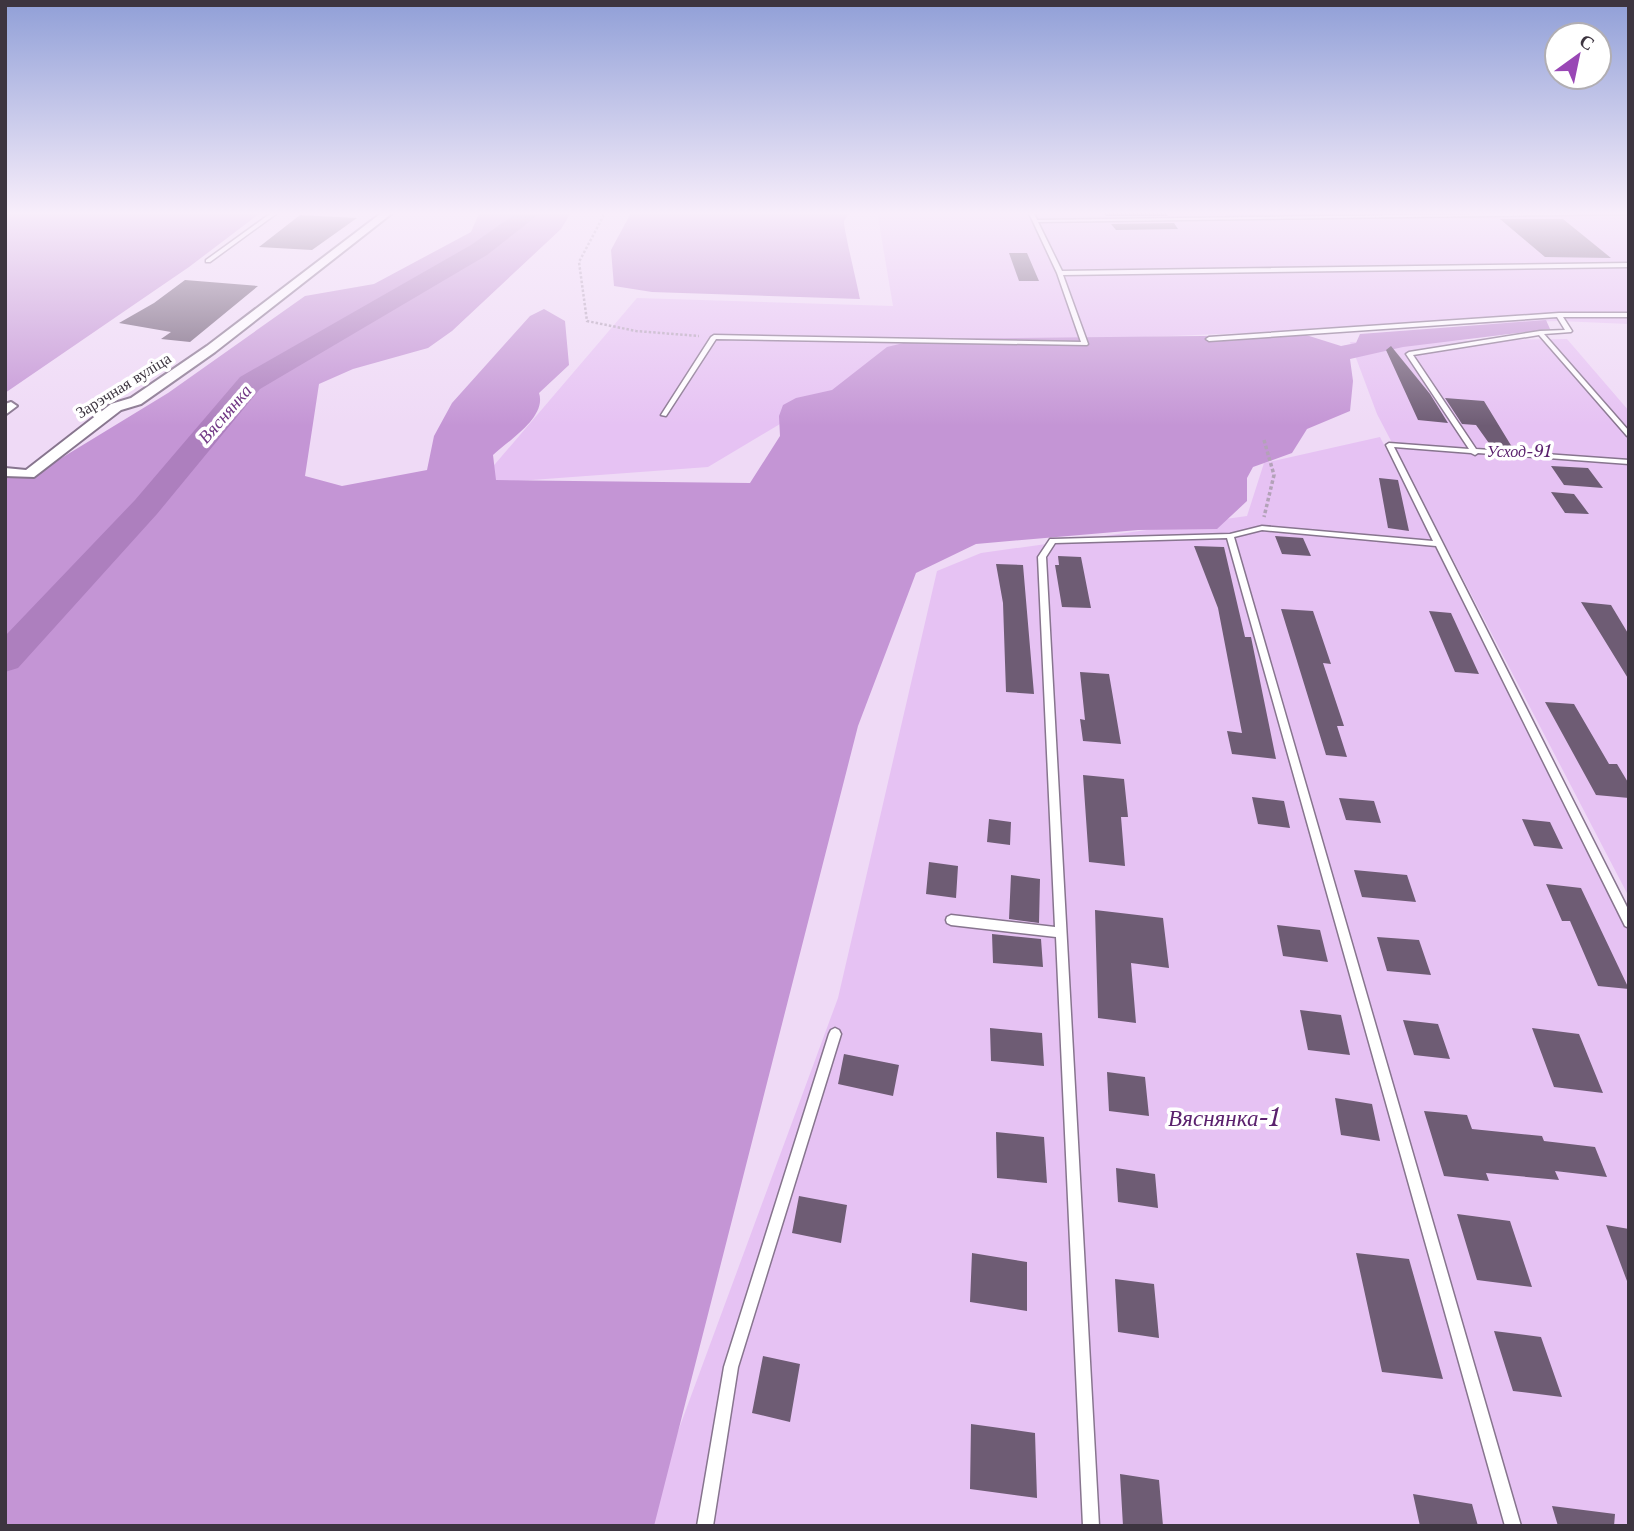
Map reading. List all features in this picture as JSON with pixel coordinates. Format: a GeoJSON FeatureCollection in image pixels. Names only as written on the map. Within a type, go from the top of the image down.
{"type":"FeatureCollection","features":[{"type":"Feature","properties":{"kind":"street","name":"Зарэчная вуліца"},"geometry":{"type":"LineString","coordinates":[[5,472],[29,474],[116,407],[136,401],[211,349],[297,282]]}},
{"type":"Feature","properties":{"kind":"lane"},"geometry":{"type":"LineString","coordinates":[[664,415],[713,337],[1085,344],[1063,282]]}},
{"type":"Feature","properties":{"kind":"lane"},"geometry":{"type":"LineString","coordinates":[[1209,339],[1559,315],[1629,315]]}},
{"type":"Feature","properties":{"kind":"lane"},"geometry":{"type":"LineString","coordinates":[[1475,453],[1409,354],[1540,333],[1569,331],[1559,315]]}},
{"type":"Feature","properties":{"kind":"lane"},"geometry":{"type":"LineString","coordinates":[[1540,333],[1629,435]]}},
{"type":"Feature","properties":{"kind":"lane"},"geometry":{"type":"LineString","coordinates":[[1629,462],[1389,445],[1629,923]]}},
{"type":"Feature","properties":{"kind":"lane"},"geometry":{"type":"LineString","coordinates":[[1091,1526],[1042,557],[1053,541],[1230,537],[1262,528],[1438,544]]}},
{"type":"Feature","properties":{"kind":"lane"},"geometry":{"type":"LineString","coordinates":[[1230,537],[1513,1526]]}},
{"type":"Feature","properties":{"kind":"lane"},"geometry":{"type":"LineString","coordinates":[[951,920],[1061,933]]}},
{"type":"Feature","properties":{"kind":"lane"},"geometry":{"type":"LineString","coordinates":[[705,1526],[731,1367],[835,1034]]}},
{"type":"Feature","properties":{"kind":"path"},"geometry":{"type":"LineString","coordinates":[[582,282],[587,321],[636,331],[713,337]]}},
{"type":"Feature","properties":{"kind":"path"},"geometry":{"type":"LineString","coordinates":[[1262,528],[1274,475],[1264,440]]}},
{"type":"Feature","properties":{"kind":"green space"},"geometry":{"type":"Polygon","coordinates":[[[889,282],[1629,282],[1629,324],[1559,321],[911,346],[708,467],[478,484],[637,298],[893,306],[889,282]]]}},
{"type":"Feature","properties":{"kind":"green space","name":"Усход-91"},"geometry":{"type":"Polygon","coordinates":[[[1567,339],[1629,411],[1629,897],[1377,414],[1350,342],[1567,339]]]}},
{"type":"Feature","properties":{"kind":"green space","name":"Вяснянка-1"},"geometry":{"type":"Polygon","coordinates":[[[1380,437],[1629,926],[1629,1526],[643,1526],[838,998],[937,571],[981,553],[1247,516],[1264,463],[1380,437]]]}},
{"type":"Feature","properties":{"kind":"shaded area"},"geometry":{"type":"Polygon","coordinates":[[[5,282],[166,282],[5,393],[5,282]]]}},
{"type":"Feature","properties":{"kind":"shaded area"},"geometry":{"type":"Polygon","coordinates":[[[504,282],[452,331],[428,348],[353,369],[319,384],[305,476],[342,486],[427,470],[434,436],[452,403],[530,316],[544,309],[565,321],[569,365],[539,393],[540,402],[532,419],[493,455],[496,480],[750,483],[780,436],[779,416],[783,405],[796,398],[832,390],[887,347],[920,339],[1306,335],[1341,346],[1356,343],[1360,334],[1546,320],[1550,329],[1403,347],[1350,359],[1353,381],[1350,411],[1307,429],[1292,453],[1253,467],[1247,478],[1247,501],[1217,529],[1138,530],[976,544],[916,573],[858,726],[654,1526],[5,1526],[5,469],[32,476],[168,393],[305,296],[374,284],[504,282]]]}},
{"type":"Feature","properties":{"kind":"shaded area"},"geometry":{"type":"Polygon","coordinates":[[[614,282],[856,282],[860,299],[652,292],[614,286],[614,282]]]}},
{"type":"Feature","properties":{"kind":"building"},"geometry":{"type":"Polygon","coordinates":[[[182,282],[258,286],[190,342],[161,339],[171,332],[119,323],[154,303],[182,282]]]}},
{"type":"Feature","properties":{"kind":"building"},"geometry":{"type":"Polygon","coordinates":[[[1391,346],[1430,394],[1448,423],[1418,420],[1386,350],[1391,346]]]}},
{"type":"Feature","properties":{"kind":"building"},"geometry":{"type":"Polygon","coordinates":[[[1445,398],[1484,401],[1512,447],[1491,446],[1476,425],[1462,424],[1445,398]]]}},
{"type":"Feature","properties":{"kind":"building"},"geometry":{"type":"Polygon","coordinates":[[[1551,466],[1588,468],[1603,488],[1564,485],[1551,466]]]}},
{"type":"Feature","properties":{"kind":"building"},"geometry":{"type":"Polygon","coordinates":[[[1379,478],[1398,480],[1409,531],[1388,528],[1379,478]]]}},
{"type":"Feature","properties":{"kind":"building"},"geometry":{"type":"Polygon","coordinates":[[[1551,492],[1574,494],[1589,514],[1565,513],[1551,492]]]}},
{"type":"Feature","properties":{"kind":"building"},"geometry":{"type":"Polygon","coordinates":[[[1275,536],[1303,538],[1311,556],[1282,554],[1275,536]]]}},
{"type":"Feature","properties":{"kind":"building"},"geometry":{"type":"Polygon","coordinates":[[[1194,546],[1224,547],[1245,637],[1251,637],[1276,759],[1232,754],[1227,731],[1242,733],[1218,608],[1194,546]]]}},
{"type":"Feature","properties":{"kind":"building"},"geometry":{"type":"Polygon","coordinates":[[[1058,556],[1081,557],[1091,608],[1062,607],[1055,565],[1059,565],[1058,556]]]}},
{"type":"Feature","properties":{"kind":"building"},"geometry":{"type":"Polygon","coordinates":[[[996,564],[1023,565],[1034,694],[1006,692],[1003,603],[996,564]]]}},
{"type":"Feature","properties":{"kind":"building"},"geometry":{"type":"Polygon","coordinates":[[[1581,602],[1611,605],[1629,635],[1629,680],[1581,602]]]}},
{"type":"Feature","properties":{"kind":"building"},"geometry":{"type":"Polygon","coordinates":[[[1281,609],[1313,611],[1331,664],[1323,663],[1344,726],[1337,726],[1347,757],[1326,755],[1281,609]]]}},
{"type":"Feature","properties":{"kind":"building"},"geometry":{"type":"Polygon","coordinates":[[[1429,611],[1451,613],[1479,674],[1455,672],[1429,611]]]}},
{"type":"Feature","properties":{"kind":"building"},"geometry":{"type":"Polygon","coordinates":[[[1080,672],[1109,674],[1121,744],[1083,741],[1080,719],[1085,720],[1080,672]]]}},
{"type":"Feature","properties":{"kind":"building"},"geometry":{"type":"Polygon","coordinates":[[[1545,702],[1574,704],[1609,764],[1617,764],[1629,784],[1629,798],[1596,795],[1545,702]]]}},
{"type":"Feature","properties":{"kind":"building"},"geometry":{"type":"Polygon","coordinates":[[[1083,775],[1124,779],[1128,817],[1121,817],[1125,866],[1089,862],[1083,775]]]}},
{"type":"Feature","properties":{"kind":"building"},"geometry":{"type":"Polygon","coordinates":[[[1252,797],[1284,801],[1290,828],[1258,824],[1252,797]]]}},
{"type":"Feature","properties":{"kind":"building"},"geometry":{"type":"Polygon","coordinates":[[[1339,798],[1374,801],[1381,823],[1346,820],[1339,798]]]}},
{"type":"Feature","properties":{"kind":"building"},"geometry":{"type":"Polygon","coordinates":[[[989,819],[1011,822],[1010,845],[987,842],[989,819]]]}},
{"type":"Feature","properties":{"kind":"building"},"geometry":{"type":"Polygon","coordinates":[[[1522,819],[1550,822],[1563,849],[1534,846],[1522,819]]]}},
{"type":"Feature","properties":{"kind":"building"},"geometry":{"type":"Polygon","coordinates":[[[929,862],[958,866],[956,898],[926,894],[929,862]]]}},
{"type":"Feature","properties":{"kind":"building"},"geometry":{"type":"Polygon","coordinates":[[[1354,870],[1407,875],[1416,902],[1362,897],[1354,870]]]}},
{"type":"Feature","properties":{"kind":"building"},"geometry":{"type":"Polygon","coordinates":[[[1011,875],[1040,879],[1039,923],[1009,919],[1011,875]]]}},
{"type":"Feature","properties":{"kind":"building"},"geometry":{"type":"Polygon","coordinates":[[[1546,884],[1581,888],[1629,989],[1598,986],[1570,921],[1562,921],[1546,884]]]}},
{"type":"Feature","properties":{"kind":"building"},"geometry":{"type":"Polygon","coordinates":[[[1095,910],[1163,918],[1169,968],[1131,963],[1136,1023],[1098,1018],[1095,910]]]}},
{"type":"Feature","properties":{"kind":"building"},"geometry":{"type":"Polygon","coordinates":[[[1277,925],[1320,930],[1328,962],[1283,956],[1277,925]]]}},
{"type":"Feature","properties":{"kind":"building"},"geometry":{"type":"Polygon","coordinates":[[[992,934],[1041,939],[1043,967],[993,963],[992,934]]]}},
{"type":"Feature","properties":{"kind":"building"},"geometry":{"type":"Polygon","coordinates":[[[1377,937],[1419,940],[1431,975],[1387,971],[1377,937]]]}},
{"type":"Feature","properties":{"kind":"building"},"geometry":{"type":"Polygon","coordinates":[[[1300,1010],[1341,1015],[1350,1055],[1308,1050],[1300,1010]]]}},
{"type":"Feature","properties":{"kind":"building"},"geometry":{"type":"Polygon","coordinates":[[[1403,1020],[1438,1024],[1450,1059],[1414,1055],[1403,1020]]]}},
{"type":"Feature","properties":{"kind":"building"},"geometry":{"type":"Polygon","coordinates":[[[990,1028],[1042,1033],[1044,1066],[991,1061],[990,1028]]]}},
{"type":"Feature","properties":{"kind":"building"},"geometry":{"type":"Polygon","coordinates":[[[1532,1028],[1579,1034],[1603,1093],[1554,1087],[1532,1028]]]}},
{"type":"Feature","properties":{"kind":"building"},"geometry":{"type":"Polygon","coordinates":[[[844,1054],[899,1065],[893,1096],[838,1084],[844,1054]]]}},
{"type":"Feature","properties":{"kind":"building"},"geometry":{"type":"Polygon","coordinates":[[[1107,1072],[1145,1077],[1149,1116],[1109,1111],[1107,1072]]]}},
{"type":"Feature","properties":{"kind":"building"},"geometry":{"type":"Polygon","coordinates":[[[1335,1098],[1372,1104],[1380,1141],[1341,1135],[1335,1098]]]}},
{"type":"Feature","properties":{"kind":"building"},"geometry":{"type":"Polygon","coordinates":[[[1424,1111],[1467,1115],[1472,1129],[1542,1136],[1544,1141],[1595,1147],[1607,1177],[1555,1171],[1559,1180],[1486,1173],[1489,1181],[1444,1176],[1424,1111]]]}},
{"type":"Feature","properties":{"kind":"building"},"geometry":{"type":"Polygon","coordinates":[[[996,1132],[1044,1137],[1047,1183],[997,1178],[996,1132]]]}},
{"type":"Feature","properties":{"kind":"building"},"geometry":{"type":"Polygon","coordinates":[[[1116,1168],[1155,1174],[1158,1208],[1118,1202],[1116,1168]]]}},
{"type":"Feature","properties":{"kind":"building"},"geometry":{"type":"Polygon","coordinates":[[[799,1196],[847,1205],[841,1243],[792,1233],[799,1196]]]}},
{"type":"Feature","properties":{"kind":"building"},"geometry":{"type":"Polygon","coordinates":[[[1457,1214],[1510,1221],[1532,1287],[1477,1280],[1457,1214]]]}},
{"type":"Feature","properties":{"kind":"building"},"geometry":{"type":"Polygon","coordinates":[[[1606,1225],[1629,1229],[1629,1281],[1627,1281],[1606,1225]]]}},
{"type":"Feature","properties":{"kind":"building"},"geometry":{"type":"Polygon","coordinates":[[[972,1253],[1027,1262],[1027,1311],[970,1302],[972,1253]]]}},
{"type":"Feature","properties":{"kind":"building"},"geometry":{"type":"Polygon","coordinates":[[[1356,1253],[1409,1259],[1443,1379],[1382,1372],[1356,1253]]]}},
{"type":"Feature","properties":{"kind":"building"},"geometry":{"type":"Polygon","coordinates":[[[1115,1279],[1154,1284],[1159,1338],[1118,1332],[1115,1279]]]}},
{"type":"Feature","properties":{"kind":"building"},"geometry":{"type":"Polygon","coordinates":[[[1494,1331],[1541,1337],[1562,1397],[1513,1391],[1494,1331]]]}},
{"type":"Feature","properties":{"kind":"building"},"geometry":{"type":"Polygon","coordinates":[[[763,1356],[800,1364],[790,1422],[752,1413],[763,1356]]]}},
{"type":"Feature","properties":{"kind":"building"},"geometry":{"type":"Polygon","coordinates":[[[971,1424],[1035,1433],[1037,1498],[970,1489],[971,1424]]]}},
{"type":"Feature","properties":{"kind":"building"},"geometry":{"type":"Polygon","coordinates":[[[1120,1474],[1159,1480],[1163,1526],[1123,1526],[1120,1474]]]}},
{"type":"Feature","properties":{"kind":"building"},"geometry":{"type":"Polygon","coordinates":[[[1413,1494],[1472,1504],[1478,1526],[1420,1526],[1413,1494]]]}},
{"type":"Feature","properties":{"kind":"building"},"geometry":{"type":"Polygon","coordinates":[[[1552,1506],[1615,1514],[1614,1526],[1558,1526],[1552,1506]]]}},
{"type":"Feature","properties":{"kind":"waterway","name":"Вяснянка"},"geometry":{"type":"LineString","coordinates":[[5,659],[146,507],[250,383],[423,282]]}}]}
